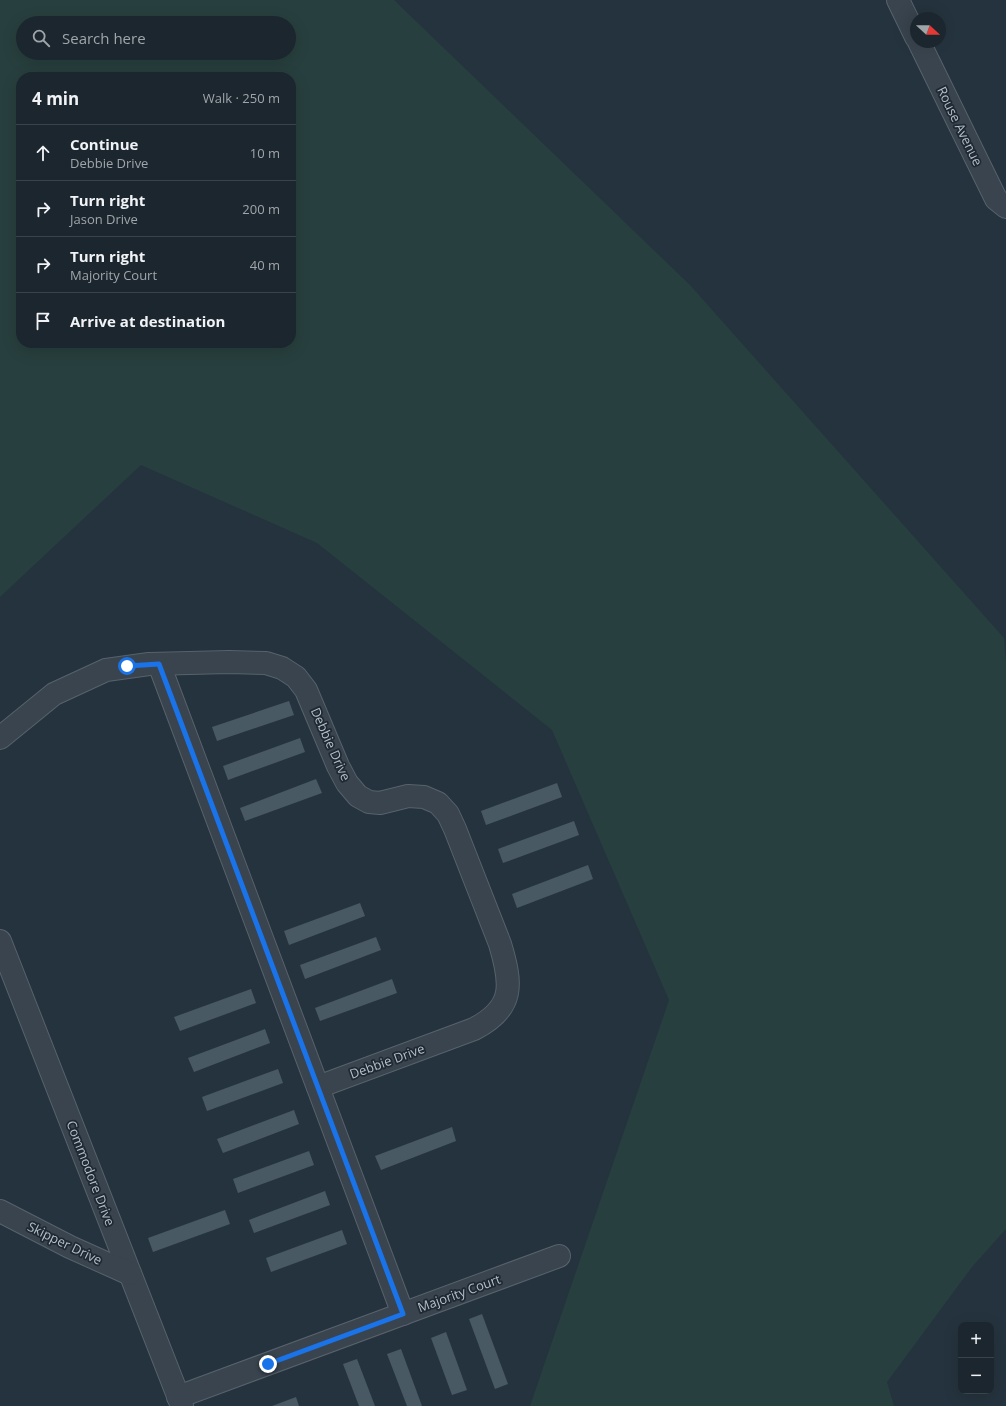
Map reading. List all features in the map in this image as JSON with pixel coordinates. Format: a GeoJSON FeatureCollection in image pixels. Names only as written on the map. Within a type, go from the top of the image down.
{"type":"FeatureCollection","features":[{"type":"Feature","properties":{"kind":"street"},"geometry":{"type":"LineString","coordinates":[[898,0],[910,25]]}},
{"type":"Feature","properties":{"kind":"street","name":"Rouse Avenue"},"geometry":{"type":"LineString","coordinates":[[922,48],[996,199],[1006,207]]}},
{"type":"Feature","properties":{"kind":"street","name":"Debbie Drive"},"geometry":{"type":"LineString","coordinates":[[0,738],[54,694],[74,683],[106,670],[127,666],[159,664],[248,662],[266,664],[290,671],[306,690],[338,766],[348,784],[358,796],[369,802],[380,803],[408,796],[424,797],[438,803],[455,829],[504,957],[508,981],[506,998],[499,1011],[488,1022],[474,1029],[318,1087]]}},
{"type":"Feature","properties":{"kind":"street"},"geometry":{"type":"LineString","coordinates":[[159,664],[403,1314]]}},
{"type":"Feature","properties":{"kind":"street","name":"Commodore Drive"},"geometry":{"type":"LineString","coordinates":[[0,941],[180,1402]]}},
{"type":"Feature","properties":{"kind":"street","name":"Skipper Drive"},"geometry":{"type":"LineString","coordinates":[[0,1211],[70,1247],[130,1274]]}},
{"type":"Feature","properties":{"kind":"street","name":"Majority Court"},"geometry":{"type":"LineString","coordinates":[[180,1402],[403,1314],[559,1256]]}},
{"type":"Feature","properties":{"kind":"green space"},"geometry":{"type":"Polygon","coordinates":[[[0,0],[394,0],[690,285],[1004,638],[1006,662],[1006,1229],[972,1267],[887,1382],[894,1406],[530,1406],[669,1000],[552,730],[317,543],[141,465],[0,597],[0,0]]]}},
{"type":"Feature","properties":{"kind":"building"},"geometry":{"type":"Polygon","coordinates":[[[289,701],[294,715],[217,741],[212,727],[289,701]]]}},
{"type":"Feature","properties":{"kind":"building"},"geometry":{"type":"Polygon","coordinates":[[[300,738],[305,752],[228,780],[223,766],[300,738]]]}},
{"type":"Feature","properties":{"kind":"building"},"geometry":{"type":"Polygon","coordinates":[[[316,779],[322,793],[245,821],[240,808],[316,779]]]}},
{"type":"Feature","properties":{"kind":"building"},"geometry":{"type":"Polygon","coordinates":[[[557,783],[562,797],[486,825],[481,811],[557,783]]]}},
{"type":"Feature","properties":{"kind":"building"},"geometry":{"type":"Polygon","coordinates":[[[574,821],[579,835],[503,863],[498,849],[574,821]]]}},
{"type":"Feature","properties":{"kind":"building"},"geometry":{"type":"Polygon","coordinates":[[[588,865],[593,879],[517,908],[512,894],[588,865]]]}},
{"type":"Feature","properties":{"kind":"building"},"geometry":{"type":"Polygon","coordinates":[[[360,903],[365,916],[289,945],[284,931],[360,903]]]}},
{"type":"Feature","properties":{"kind":"building"},"geometry":{"type":"Polygon","coordinates":[[[376,937],[381,950],[305,979],[300,965],[376,937]]]}},
{"type":"Feature","properties":{"kind":"building"},"geometry":{"type":"Polygon","coordinates":[[[392,979],[397,993],[320,1021],[315,1008],[392,979]]]}},
{"type":"Feature","properties":{"kind":"building"},"geometry":{"type":"Polygon","coordinates":[[[251,989],[256,1003],[180,1031],[174,1017],[251,989]]]}},
{"type":"Feature","properties":{"kind":"building"},"geometry":{"type":"Polygon","coordinates":[[[265,1029],[270,1043],[194,1072],[188,1058],[265,1029]]]}},
{"type":"Feature","properties":{"kind":"building"},"geometry":{"type":"Polygon","coordinates":[[[278,1069],[283,1083],[207,1111],[202,1097],[278,1069]]]}},
{"type":"Feature","properties":{"kind":"building"},"geometry":{"type":"Polygon","coordinates":[[[294,1110],[299,1124],[223,1153],[217,1139],[294,1110]]]}},
{"type":"Feature","properties":{"kind":"building"},"geometry":{"type":"Polygon","coordinates":[[[452,1127],[456,1141],[381,1170],[375,1156],[452,1127]]]}},
{"type":"Feature","properties":{"kind":"building"},"geometry":{"type":"Polygon","coordinates":[[[309,1151],[314,1165],[238,1193],[233,1179],[309,1151]]]}},
{"type":"Feature","properties":{"kind":"building"},"geometry":{"type":"Polygon","coordinates":[[[325,1191],[330,1205],[254,1233],[249,1220],[325,1191]]]}},
{"type":"Feature","properties":{"kind":"building"},"geometry":{"type":"Polygon","coordinates":[[[225,1210],[230,1224],[153,1252],[148,1238],[225,1210]]]}},
{"type":"Feature","properties":{"kind":"building"},"geometry":{"type":"Polygon","coordinates":[[[342,1230],[347,1244],[271,1272],[266,1258],[342,1230]]]}},
{"type":"Feature","properties":{"kind":"building"},"geometry":{"type":"Polygon","coordinates":[[[482,1314],[508,1384],[495,1389],[469,1319],[482,1314]]]}},
{"type":"Feature","properties":{"kind":"building"},"geometry":{"type":"Polygon","coordinates":[[[446,1332],[467,1390],[452,1395],[431,1338],[446,1332]]]}},
{"type":"Feature","properties":{"kind":"building"},"geometry":{"type":"Polygon","coordinates":[[[401,1349],[422,1406],[407,1406],[387,1354],[401,1349]]]}},
{"type":"Feature","properties":{"kind":"building"},"geometry":{"type":"Polygon","coordinates":[[[357,1359],[375,1406],[359,1406],[343,1364],[357,1359]]]}},
{"type":"Feature","properties":{"kind":"building"},"geometry":{"type":"Polygon","coordinates":[[[296,1397],[299,1406],[272,1406],[296,1397]]]}},
{"type":"Feature","properties":{"kind":"route"},"geometry":{"type":"LineString","coordinates":[[127,666],[159,664],[403,1314],[268,1364]]}}]}
